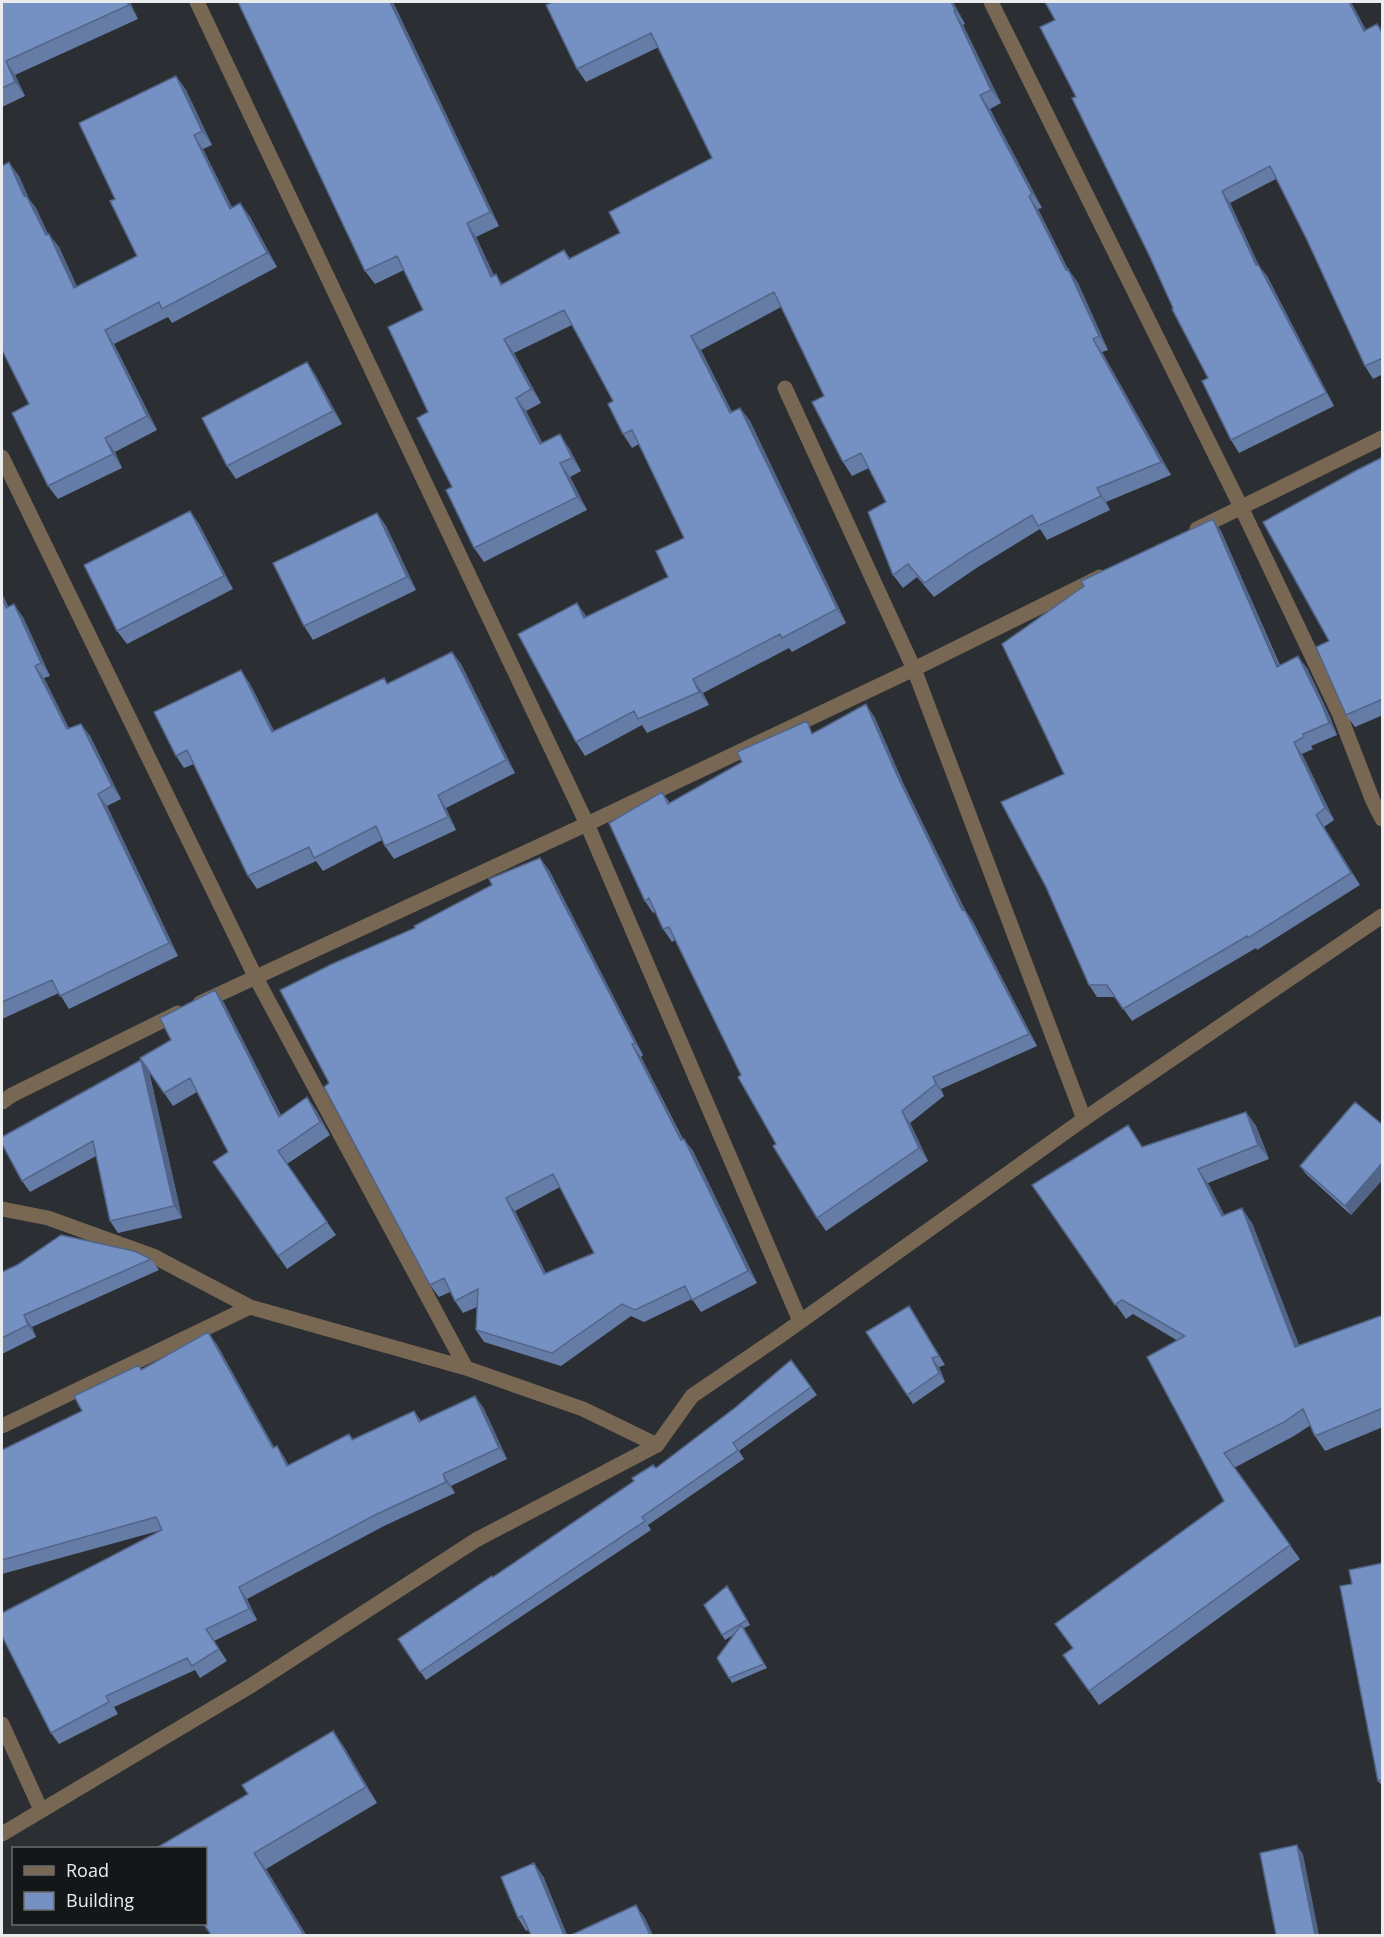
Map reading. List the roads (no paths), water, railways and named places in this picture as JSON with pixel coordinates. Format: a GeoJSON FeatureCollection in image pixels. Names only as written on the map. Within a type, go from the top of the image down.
{"type":"FeatureCollection","features":[{"type":"Feature","properties":{"kind":"street"},"geometry":{"type":"LineString","coordinates":[[197,2],[587,824],[800,1322]]}},
{"type":"Feature","properties":{"kind":"street"},"geometry":{"type":"LineString","coordinates":[[991,2],[1241,507],[1339,713],[1373,801],[1383,819]]}},
{"type":"Feature","properties":{"kind":"street"},"geometry":{"type":"LineString","coordinates":[[785,388],[914,669],[1084,1119]]}},
{"type":"Feature","properties":{"kind":"street"},"geometry":{"type":"LineString","coordinates":[[1188,534],[1383,438]]}},
{"type":"Feature","properties":{"kind":"street"},"geometry":{"type":"LineString","coordinates":[[2,458],[255,976],[466,1368]]}},
{"type":"Feature","properties":{"kind":"street"},"geometry":{"type":"LineString","coordinates":[[2,1102],[23,1089],[255,976],[587,824],[914,669],[1114,570]]}},
{"type":"Feature","properties":{"kind":"street"},"geometry":{"type":"LineString","coordinates":[[2,1834],[252,1685],[476,1540],[657,1445],[692,1396],[800,1322],[1084,1119],[1383,916]]}},
{"type":"Feature","properties":{"kind":"street"},"geometry":{"type":"LineString","coordinates":[[2,1209],[48,1218],[153,1256],[250,1307],[466,1368],[583,1409],[657,1445]]}},
{"type":"Feature","properties":{"kind":"street"},"geometry":{"type":"LineString","coordinates":[[2,1425],[250,1307]]}},
{"type":"Feature","properties":{"kind":"street"},"geometry":{"type":"LineString","coordinates":[[2,1724],[41,1810]]}}]}
